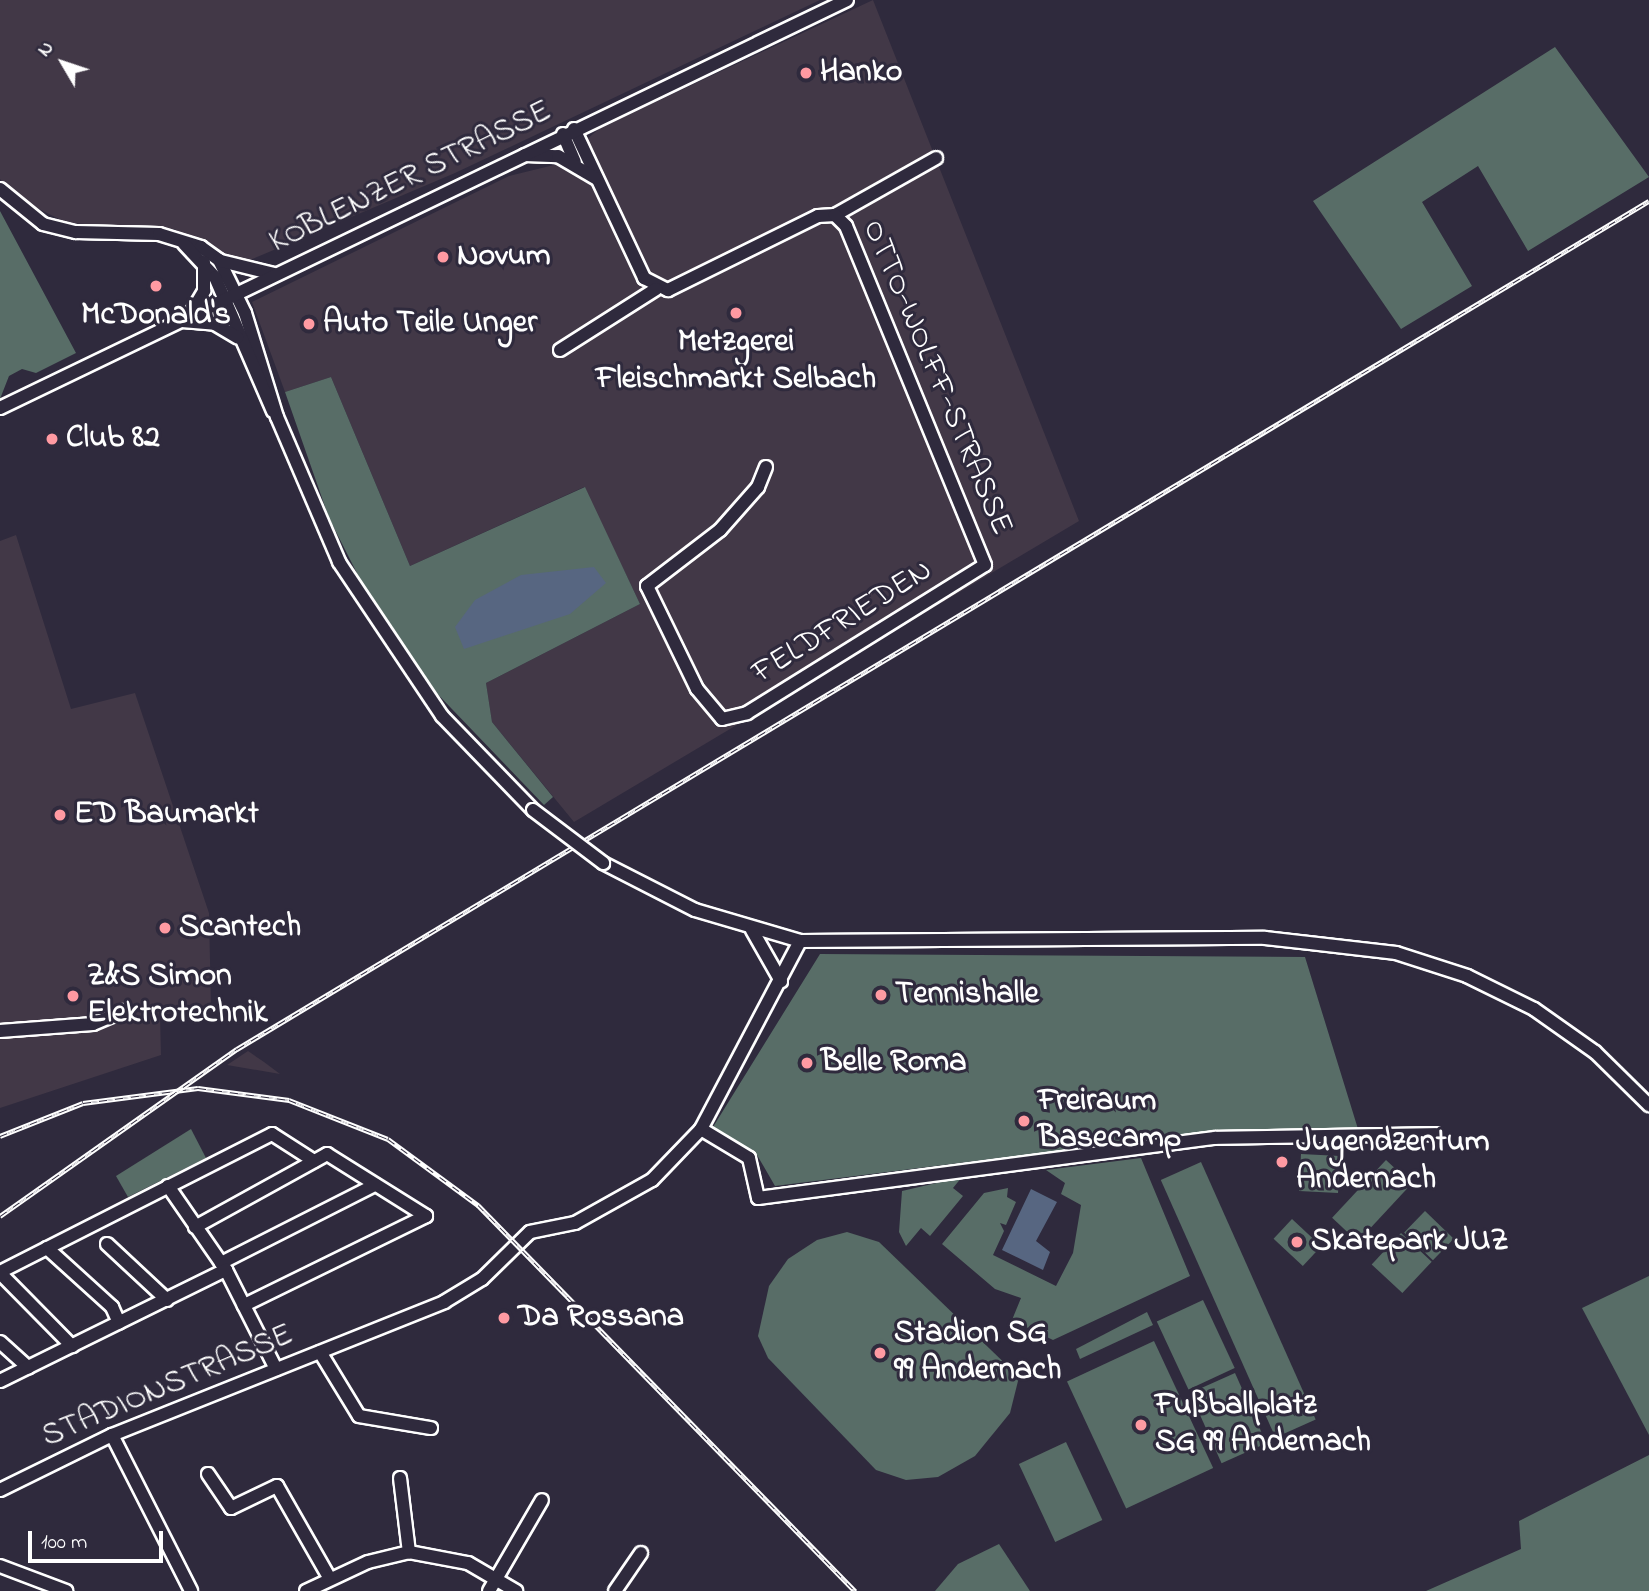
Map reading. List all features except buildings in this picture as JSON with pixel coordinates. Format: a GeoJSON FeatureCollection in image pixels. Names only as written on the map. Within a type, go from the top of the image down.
{"type":"FeatureCollection","features":[{"type":"Feature","properties":{"kind":"street","name":"KOBLENZER STRASSE"},"geometry":{"type":"LineString","coordinates":[[0,408],[568,132],[847,0]]}},
{"type":"Feature","properties":{"kind":"street"},"geometry":{"type":"LineString","coordinates":[[568,132],[575,163]]}},
{"type":"Feature","properties":{"kind":"street"},"geometry":{"type":"LineString","coordinates":[[568,132],[595,178],[644,278],[656,289]]}},
{"type":"Feature","properties":{"kind":"street"},"geometry":{"type":"LineString","coordinates":[[521,155],[575,163],[595,178]]}},
{"type":"Feature","properties":{"kind":"street"},"geometry":{"type":"LineString","coordinates":[[560,350],[656,289],[678,287],[818,216],[835,215],[936,158]]}},
{"type":"Feature","properties":{"kind":"street"},"geometry":{"type":"LineString","coordinates":[[0,189],[26,215],[55,228],[175,237],[219,260],[274,274]]}},
{"type":"Feature","properties":{"kind":"street","name":"OTTO-WOLFF-STRASSE"},"geometry":{"type":"LineString","coordinates":[[835,215],[846,226],[985,565]]}},
{"type":"Feature","properties":{"kind":"street"},"geometry":{"type":"LineString","coordinates":[[175,237],[204,262],[231,295],[238,338],[277,417]]}},
{"type":"Feature","properties":{"kind":"street"},"geometry":{"type":"LineString","coordinates":[[219,260],[277,417],[339,562],[384,637],[442,716],[533,810],[603,863],[656,894],[752,930],[800,941],[1252,938],[1372,948],[1444,967],[1524,1003],[1595,1052],[1649,1105]]}},
{"type":"Feature","properties":{"kind":"street"},"geometry":{"type":"LineString","coordinates":[[204,262],[204,291],[184,318],[215,324],[238,338]]}},
{"type":"Feature","properties":{"kind":"street","name":"FELDFRIEDEN"},"geometry":{"type":"LineString","coordinates":[[766,467],[758,487],[720,530],[647,586],[708,708],[726,720],[782,692],[985,565]]}},
{"type":"Feature","properties":{"kind":"street"},"geometry":{"type":"LineString","coordinates":[[752,930],[781,981]]}},
{"type":"Feature","properties":{"kind":"street","name":"STADIONSTRASSE"},"geometry":{"type":"LineString","coordinates":[[0,1490],[112,1435],[444,1301],[482,1279],[530,1232],[575,1223],[652,1180],[701,1129],[800,941]]}},
{"type":"Feature","properties":{"kind":"street"},"geometry":{"type":"LineString","coordinates":[[0,1031],[93,1024],[124,1011]]}},
{"type":"Feature","properties":{"kind":"street"},"geometry":{"type":"LineString","coordinates":[[701,1129],[749,1158],[758,1198],[1215,1138],[1436,1134]]}},
{"type":"Feature","properties":{"kind":"street"},"geometry":{"type":"LineString","coordinates":[[72,1346],[0,1273],[272,1134],[314,1161]]}},
{"type":"Feature","properties":{"kind":"street"},"geometry":{"type":"LineString","coordinates":[[195,1227],[327,1154],[426,1216],[244,1305]]}},
{"type":"Feature","properties":{"kind":"street"},"geometry":{"type":"LineString","coordinates":[[0,1381],[167,1300],[376,1185]]}},
{"type":"Feature","properties":{"kind":"street"},"geometry":{"type":"LineString","coordinates":[[168,1186],[223,1267],[276,1369]]}},
{"type":"Feature","properties":{"kind":"street"},"geometry":{"type":"LineString","coordinates":[[107,1244],[167,1300]]}},
{"type":"Feature","properties":{"kind":"street"},"geometry":{"type":"LineString","coordinates":[[47,1248],[111,1307],[119,1323]]}},
{"type":"Feature","properties":{"kind":"street"},"geometry":{"type":"LineString","coordinates":[[0,1342],[28,1367]]}},
{"type":"Feature","properties":{"kind":"street","name":"STADIONSTRASSE"},"geometry":{"type":"LineString","coordinates":[[320,1352],[359,1416],[431,1428]]}},
{"type":"Feature","properties":{"kind":"street"},"geometry":{"type":"LineString","coordinates":[[112,1435],[191,1591]]}},
{"type":"Feature","properties":{"kind":"street"},"geometry":{"type":"LineString","coordinates":[[208,1474],[232,1508],[277,1486],[329,1577]]}},
{"type":"Feature","properties":{"kind":"street"},"geometry":{"type":"LineString","coordinates":[[400,1478],[409,1552]]}},
{"type":"Feature","properties":{"kind":"street"},"geometry":{"type":"LineString","coordinates":[[489,1591],[542,1500]]}},
{"type":"Feature","properties":{"kind":"street"},"geometry":{"type":"LineString","coordinates":[[306,1591],[329,1577],[409,1552],[468,1563],[516,1591]]}},
{"type":"Feature","properties":{"kind":"street"},"geometry":{"type":"LineString","coordinates":[[615,1591],[641,1553]]}},
{"type":"Feature","properties":{"kind":"street"},"geometry":{"type":"LineString","coordinates":[[0,1566],[66,1591]]}},
{"type":"Feature","properties":{"kind":"street"},"geometry":{"type":"LineString","coordinates":[[29,1577],[37,1591]]}},
{"type":"Feature","properties":{"kind":"shaded area"},"geometry":{"type":"Polygon","coordinates":[[[0,0],[820,0],[455,173],[243,263],[174,229],[67,223],[13,196],[0,179],[0,0]]]}},
{"type":"Feature","properties":{"kind":"shaded area"},"geometry":{"type":"Polygon","coordinates":[[[873,0],[1079,521],[574,822],[492,722],[486,683],[640,604],[584,487],[410,566],[331,377],[285,392],[252,302],[509,176],[558,164],[600,128],[873,0]]]}},
{"type":"Feature","properties":{"kind":"shaded area"},"geometry":{"type":"Polygon","coordinates":[[[16,535],[71,709],[135,693],[209,913],[211,1007],[160,1015],[161,1055],[0,1108],[0,541],[16,535]]]}},
{"type":"Feature","properties":{"kind":"shaded area"},"geometry":{"type":"Polygon","coordinates":[[[248,1051],[264,1062],[280,1074],[227,1065],[248,1051]]]}},
{"type":"Feature","properties":{"kind":"green space"},"geometry":{"type":"Polygon","coordinates":[[[1555,47],[1649,177],[1528,251],[1478,166],[1422,202],[1472,286],[1401,329],[1313,201],[1555,47]]]}},
{"type":"Feature","properties":{"kind":"green space"},"geometry":{"type":"Polygon","coordinates":[[[0,211],[76,353],[36,373],[22,369],[9,376],[0,399],[0,211]]]}},
{"type":"Feature","properties":{"kind":"green space"},"geometry":{"type":"Polygon","coordinates":[[[331,377],[410,566],[585,487],[640,604],[486,683],[492,722],[553,797],[544,805],[427,683],[364,587],[329,518],[285,392],[331,377]]]}},
{"type":"Feature","properties":{"kind":"green space"},"geometry":{"type":"Polygon","coordinates":[[[820,954],[1305,957],[1358,1129],[1136,1141],[775,1186],[757,1155],[713,1127],[820,954]]]}},
{"type":"Feature","properties":{"kind":"green space"},"geometry":{"type":"Polygon","coordinates":[[[191,1129],[206,1158],[128,1197],[116,1176],[191,1129]]]}},
{"type":"Feature","properties":{"kind":"green space"},"geometry":{"type":"Polygon","coordinates":[[[1301,1154],[1340,1156],[1338,1193],[1299,1191],[1301,1154]]]}},
{"type":"Feature","properties":{"kind":"green space"},"geometry":{"type":"Polygon","coordinates":[[[1141,1158],[1190,1276],[1053,1340],[1012,1320],[1021,1298],[995,1289],[942,1244],[984,1193],[1008,1188],[1007,1197],[1016,1202],[1006,1225],[1000,1223],[1004,1231],[993,1255],[1056,1286],[1073,1253],[1081,1205],[1061,1194],[1065,1183],[1046,1170],[1141,1158]]]}},
{"type":"Feature","properties":{"kind":"green space"},"geometry":{"type":"Polygon","coordinates":[[[1386,1160],[1412,1184],[1358,1242],[1332,1218],[1386,1160]]]}},
{"type":"Feature","properties":{"kind":"green space"},"geometry":{"type":"Polygon","coordinates":[[[1201,1162],[1316,1420],[1276,1438],[1161,1180],[1201,1162]]]}},
{"type":"Feature","properties":{"kind":"green space"},"geometry":{"type":"Polygon","coordinates":[[[962,1177],[953,1188],[963,1196],[930,1236],[921,1228],[906,1246],[899,1232],[902,1191],[962,1177]]]}},
{"type":"Feature","properties":{"kind":"green space"},"geometry":{"type":"Polygon","coordinates":[[[1425,1211],[1454,1239],[1433,1260],[1404,1233],[1425,1211]]]}},
{"type":"Feature","properties":{"kind":"green space","name":"Skatepark JUZ"},"geometry":{"type":"Polygon","coordinates":[[[1292,1219],[1321,1246],[1303,1266],[1274,1239],[1292,1219]]]}},
{"type":"Feature","properties":{"kind":"green space","name":"Stadion SG 99 Andernach"},"geometry":{"type":"Polygon","coordinates":[[[847,1232],[879,1242],[1019,1377],[1010,1413],[975,1456],[938,1477],[906,1480],[876,1470],[768,1358],[758,1336],[769,1286],[788,1259],[817,1240],[847,1232]]]}},
{"type":"Feature","properties":{"kind":"green space"},"geometry":{"type":"Polygon","coordinates":[[[1401,1233],[1432,1262],[1402,1293],[1372,1264],[1401,1233]]]}},
{"type":"Feature","properties":{"kind":"green space"},"geometry":{"type":"Polygon","coordinates":[[[1649,1276],[1649,1435],[1582,1308],[1649,1276]]]}},
{"type":"Feature","properties":{"kind":"green space"},"geometry":{"type":"Polygon","coordinates":[[[1203,1300],[1235,1368],[1188,1390],[1157,1322],[1203,1300]]]}},
{"type":"Feature","properties":{"kind":"green space"},"geometry":{"type":"Polygon","coordinates":[[[1147,1312],[1153,1325],[1080,1359],[1076,1349],[1147,1312]]]}},
{"type":"Feature","properties":{"kind":"green space","name":"Fußballplatz SG 99 Andernach"},"geometry":{"type":"Polygon","coordinates":[[[1154,1341],[1213,1468],[1126,1508],[1067,1382],[1154,1341]]]}},
{"type":"Feature","properties":{"kind":"green space"},"geometry":{"type":"Polygon","coordinates":[[[1235,1373],[1266,1443],[1222,1463],[1190,1393],[1235,1373]]]}},
{"type":"Feature","properties":{"kind":"green space","name":"Fußballplatz SG 99 Andernach"},"geometry":{"type":"Polygon","coordinates":[[[1066,1442],[1102,1520],[1055,1542],[1019,1464],[1066,1442]]]}},
{"type":"Feature","properties":{"kind":"green space"},"geometry":{"type":"Polygon","coordinates":[[[1649,1455],[1649,1591],[1426,1591],[1521,1549],[1519,1521],[1649,1455]]]}},
{"type":"Feature","properties":{"kind":"green space"},"geometry":{"type":"Polygon","coordinates":[[[999,1544],[1030,1591],[935,1591],[958,1564],[999,1544]]]}},
{"type":"Feature","properties":{"kind":"water"},"geometry":{"type":"Polygon","coordinates":[[[594,567],[606,583],[570,614],[464,649],[455,627],[475,600],[521,575],[594,567]]]}},
{"type":"Feature","properties":{"kind":"water"},"geometry":{"type":"Polygon","coordinates":[[[1031,1189],[1057,1202],[1036,1241],[1050,1252],[1043,1270],[1002,1250],[1031,1189]]]}},
{"type":"Feature","properties":{"kind":"railway"},"geometry":{"type":"LineString","coordinates":[[0,1216],[237,1049],[1649,201]]}},
{"type":"Feature","properties":{"kind":"railway"},"geometry":{"type":"LineString","coordinates":[[0,1136],[83,1103],[198,1088],[289,1100],[388,1139],[478,1205],[855,1591]]}},
{"type":"Feature","properties":{"kind":"place","name":"Hanko"},"geometry":{"type":"Point","coordinates":[806,73]}},
{"type":"Feature","properties":{"kind":"place","name":"Novum"},"geometry":{"type":"Point","coordinates":[443,257]}},
{"type":"Feature","properties":{"kind":"place","name":"McDonald's"},"geometry":{"type":"Point","coordinates":[156,286]}},
{"type":"Feature","properties":{"kind":"place","name":"Metzgerei Fleischmarkt Selbach"},"geometry":{"type":"Point","coordinates":[736,313]}},
{"type":"Feature","properties":{"kind":"place","name":"Auto Teile Unger"},"geometry":{"type":"Point","coordinates":[309,324]}},
{"type":"Feature","properties":{"kind":"place","name":"Club 82"},"geometry":{"type":"Point","coordinates":[52,439]}},
{"type":"Feature","properties":{"kind":"place","name":"ED Baumarkt"},"geometry":{"type":"Point","coordinates":[60,815]}},
{"type":"Feature","properties":{"kind":"place","name":"Scantech"},"geometry":{"type":"Point","coordinates":[165,928]}},
{"type":"Feature","properties":{"kind":"place","name":"Tennishalle"},"geometry":{"type":"Point","coordinates":[881,995]}},
{"type":"Feature","properties":{"kind":"place","name":"Z&S Simon Elektrotechnik"},"geometry":{"type":"Point","coordinates":[73,996]}},
{"type":"Feature","properties":{"kind":"place","name":"Belle Roma"},"geometry":{"type":"Point","coordinates":[807,1063]}},
{"type":"Feature","properties":{"kind":"place","name":"Freiraum Basecamp"},"geometry":{"type":"Point","coordinates":[1024,1121]}},
{"type":"Feature","properties":{"kind":"place","name":"Jugendzentum Andernach"},"geometry":{"type":"Point","coordinates":[1282,1162]}},
{"type":"Feature","properties":{"kind":"place","name":"Skatepark JUZ"},"geometry":{"type":"Point","coordinates":[1297,1242]}},
{"type":"Feature","properties":{"kind":"place","name":"Da Rossana"},"geometry":{"type":"Point","coordinates":[504,1318]}},
{"type":"Feature","properties":{"kind":"place","name":"Stadion SG 99 Andernach"},"geometry":{"type":"Point","coordinates":[880,1353]}},
{"type":"Feature","properties":{"kind":"place","name":"Fußballplatz SG 99 Andernach"},"geometry":{"type":"Point","coordinates":[1141,1425]}}]}
